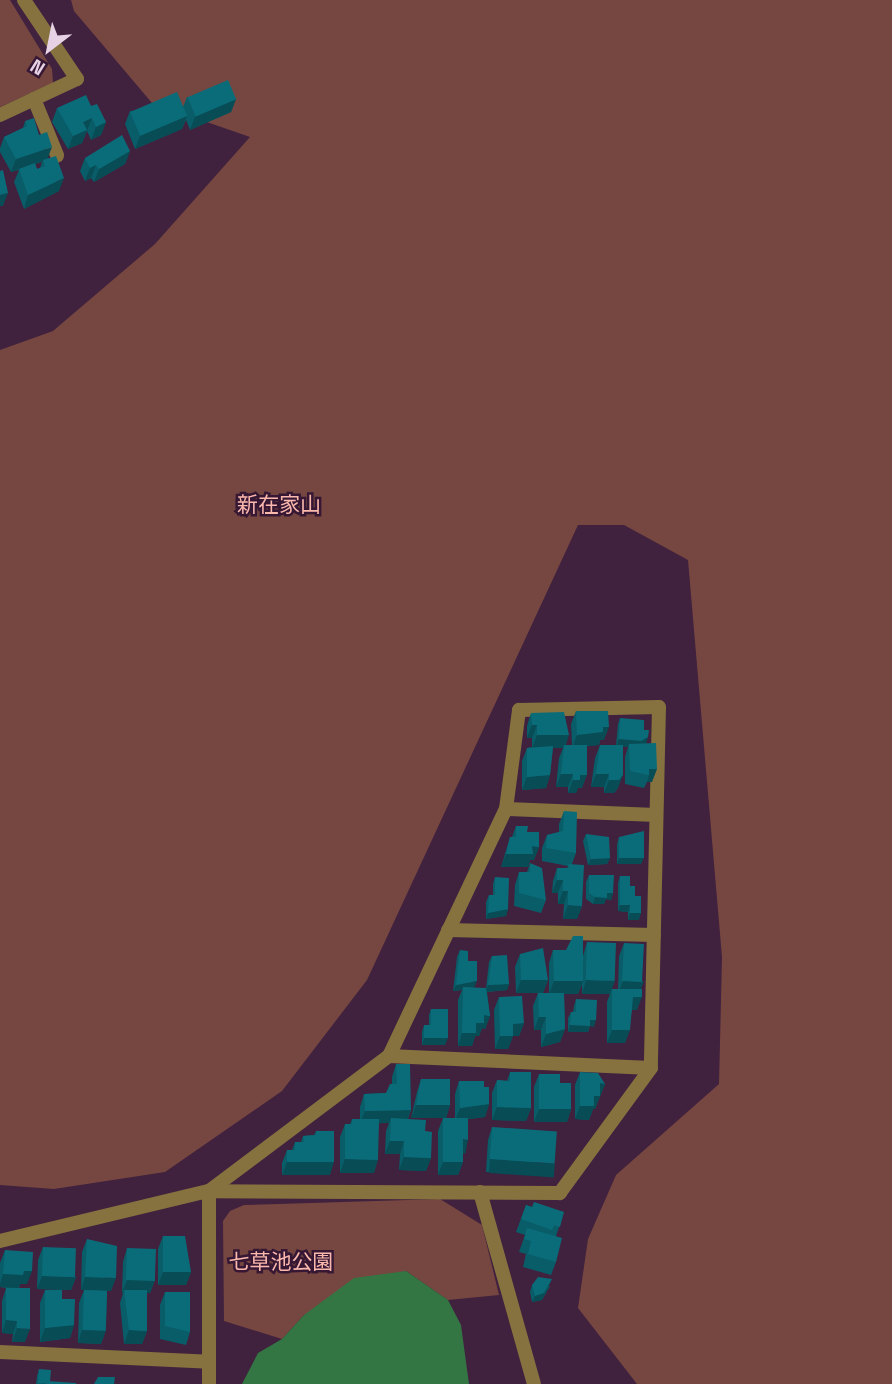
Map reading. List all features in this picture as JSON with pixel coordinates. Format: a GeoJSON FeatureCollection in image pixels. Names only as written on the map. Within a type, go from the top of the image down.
{"type":"FeatureCollection","features":[{"type":"Feature","properties":{"kind":"street"},"geometry":{"type":"LineString","coordinates":[[0,115],[77,79],[24,0]]}},
{"type":"Feature","properties":{"kind":"street"},"geometry":{"type":"LineString","coordinates":[[34,99],[57,155]]}},
{"type":"Feature","properties":{"kind":"street"},"geometry":{"type":"LineString","coordinates":[[0,1241],[209,1191],[559,1193],[652,1068],[659,707],[519,710],[506,809],[388,1055],[209,1191]]}},
{"type":"Feature","properties":{"kind":"street"},"geometry":{"type":"LineString","coordinates":[[506,809],[656,815]]}},
{"type":"Feature","properties":{"kind":"street"},"geometry":{"type":"LineString","coordinates":[[448,930],[654,935]]}},
{"type":"Feature","properties":{"kind":"street"},"geometry":{"type":"LineString","coordinates":[[388,1055],[652,1068]]}},
{"type":"Feature","properties":{"kind":"street"},"geometry":{"type":"LineString","coordinates":[[209,1191],[209,1384]]}},
{"type":"Feature","properties":{"kind":"street"},"geometry":{"type":"LineString","coordinates":[[480,1192],[534,1384]]}},
{"type":"Feature","properties":{"kind":"street"},"geometry":{"type":"LineString","coordinates":[[0,1352],[209,1362]]}},
{"type":"Feature","properties":{"kind":"green space"},"geometry":{"type":"Polygon","coordinates":[[[0,0],[10,0],[52,69],[53,83],[0,107],[0,0]]]}},
{"type":"Feature","properties":{"kind":"green space","name":"新在家山"},"geometry":{"type":"Polygon","coordinates":[[[71,0],[892,0],[892,1384],[637,1384],[578,1308],[588,1239],[616,1175],[719,1084],[722,957],[688,560],[624,525],[578,525],[367,980],[282,1091],[165,1172],[54,1189],[0,1185],[0,350],[53,331],[155,244],[250,137],[152,103],[74,11],[71,0]]]}},
{"type":"Feature","properties":{"kind":"green space","name":"七草池公園"},"geometry":{"type":"Polygon","coordinates":[[[440,1199],[482,1225],[499,1295],[448,1300],[406,1271],[304,1315],[282,1339],[224,1321],[223,1221],[230,1211],[244,1205],[440,1199]]]}},
{"type":"Feature","properties":{"kind":"shaded area"},"geometry":{"type":"Polygon","coordinates":[[[406,1271],[448,1300],[461,1325],[469,1384],[242,1384],[258,1353],[282,1339],[304,1315],[354,1278],[406,1271]]]}},
{"type":"Feature","properties":{"kind":"building"},"geometry":{"type":"Polygon","coordinates":[[[228,80],[236,99],[196,117],[187,97],[228,80]]]}},
{"type":"Feature","properties":{"kind":"building"},"geometry":{"type":"Polygon","coordinates":[[[177,92],[187,116],[140,136],[130,112],[177,92]]]}},
{"type":"Feature","properties":{"kind":"building"},"geometry":{"type":"Polygon","coordinates":[[[86,95],[91,106],[97,104],[106,122],[96,127],[92,118],[83,122],[87,130],[73,136],[57,108],[86,95]]]}},
{"type":"Feature","properties":{"kind":"building"},"geometry":{"type":"Polygon","coordinates":[[[34,118],[39,135],[47,132],[52,147],[16,159],[4,137],[27,126],[25,121],[34,118]]]}},
{"type":"Feature","properties":{"kind":"building"},"geometry":{"type":"Polygon","coordinates":[[[122,135],[130,151],[99,169],[96,165],[90,168],[85,158],[122,135]]]}},
{"type":"Feature","properties":{"kind":"building"},"geometry":{"type":"Polygon","coordinates":[[[56,156],[64,178],[28,195],[19,169],[35,163],[37,169],[45,166],[43,160],[56,156]]]}},
{"type":"Feature","properties":{"kind":"building"},"geometry":{"type":"Polygon","coordinates":[[[3,170],[8,193],[0,195],[0,171],[3,170]]]}},
{"type":"Feature","properties":{"kind":"building"},"geometry":{"type":"Polygon","coordinates":[[[576,711],[608,711],[609,727],[603,727],[603,732],[577,735],[576,711]]]}},
{"type":"Feature","properties":{"kind":"building"},"geometry":{"type":"Polygon","coordinates":[[[564,712],[569,735],[537,735],[537,725],[532,725],[531,713],[564,712]]]}},
{"type":"Feature","properties":{"kind":"building"},"geometry":{"type":"Polygon","coordinates":[[[620,718],[644,720],[644,730],[649,730],[648,737],[641,741],[619,739],[620,718]]]}},
{"type":"Feature","properties":{"kind":"building"},"geometry":{"type":"Polygon","coordinates":[[[656,743],[657,769],[649,769],[649,775],[630,771],[629,744],[656,743]]]}},
{"type":"Feature","properties":{"kind":"building"},"geometry":{"type":"Polygon","coordinates":[[[564,745],[587,745],[587,775],[580,775],[580,780],[573,780],[573,774],[561,774],[564,745]]]}},
{"type":"Feature","properties":{"kind":"building"},"geometry":{"type":"Polygon","coordinates":[[[600,745],[623,745],[623,775],[619,780],[609,780],[609,774],[596,774],[600,745]]]}},
{"type":"Feature","properties":{"kind":"building"},"geometry":{"type":"Polygon","coordinates":[[[553,746],[550,775],[527,777],[527,748],[553,746]]]}},
{"type":"Feature","properties":{"kind":"building"},"geometry":{"type":"Polygon","coordinates":[[[564,811],[577,812],[576,853],[546,848],[547,835],[563,831],[564,811]]]}},
{"type":"Feature","properties":{"kind":"building"},"geometry":{"type":"Polygon","coordinates":[[[516,826],[528,826],[527,832],[539,832],[539,847],[532,846],[533,854],[506,854],[510,837],[516,837],[516,826]]]}},
{"type":"Feature","properties":{"kind":"building"},"geometry":{"type":"Polygon","coordinates":[[[644,831],[644,858],[619,858],[619,837],[644,831]]]}},
{"type":"Feature","properties":{"kind":"building"},"geometry":{"type":"Polygon","coordinates":[[[586,834],[609,837],[610,858],[591,859],[586,834]]]}},
{"type":"Feature","properties":{"kind":"building"},"geometry":{"type":"Polygon","coordinates":[[[530,863],[542,868],[546,900],[519,893],[519,872],[530,872],[530,863]]]}},
{"type":"Feature","properties":{"kind":"building"},"geometry":{"type":"Polygon","coordinates":[[[568,864],[584,865],[582,906],[568,905],[568,891],[563,891],[563,880],[557,880],[557,868],[569,868],[568,864]]]}},
{"type":"Feature","properties":{"kind":"building"},"geometry":{"type":"Polygon","coordinates":[[[589,875],[614,875],[613,893],[607,893],[607,898],[595,897],[589,893],[589,875]]]}},
{"type":"Feature","properties":{"kind":"building"},"geometry":{"type":"Polygon","coordinates":[[[620,876],[630,876],[630,886],[635,886],[635,896],[641,896],[641,913],[630,913],[630,905],[620,905],[620,876]]]}},
{"type":"Feature","properties":{"kind":"building"},"geometry":{"type":"Polygon","coordinates":[[[495,877],[509,878],[508,909],[488,913],[489,895],[495,895],[495,877]]]}},
{"type":"Feature","properties":{"kind":"building"},"geometry":{"type":"Polygon","coordinates":[[[573,936],[583,936],[583,981],[554,981],[553,950],[566,950],[573,936]]]}},
{"type":"Feature","properties":{"kind":"building"},"geometry":{"type":"Polygon","coordinates":[[[587,942],[616,943],[615,981],[586,980],[587,942]]]}},
{"type":"Feature","properties":{"kind":"building"},"geometry":{"type":"Polygon","coordinates":[[[624,943],[644,944],[642,982],[622,981],[624,943]]]}},
{"type":"Feature","properties":{"kind":"building"},"geometry":{"type":"Polygon","coordinates":[[[543,948],[548,980],[521,980],[520,954],[543,948]]]}},
{"type":"Feature","properties":{"kind":"building"},"geometry":{"type":"Polygon","coordinates":[[[460,950],[468,951],[468,961],[477,961],[477,981],[456,985],[460,950]]]}},
{"type":"Feature","properties":{"kind":"building"},"geometry":{"type":"Polygon","coordinates":[[[507,955],[509,984],[488,985],[492,956],[507,955]]]}},
{"type":"Feature","properties":{"kind":"building"},"geometry":{"type":"Polygon","coordinates":[[[463,987],[486,988],[490,1016],[484,1015],[484,1023],[476,1023],[476,1033],[462,1033],[463,987]]]}},
{"type":"Feature","properties":{"kind":"building"},"geometry":{"type":"Polygon","coordinates":[[[612,989],[642,989],[642,997],[633,997],[630,1030],[612,1030],[612,989]]]}},
{"type":"Feature","properties":{"kind":"building"},"geometry":{"type":"Polygon","coordinates":[[[538,993],[564,993],[565,1029],[546,1034],[546,1017],[539,1017],[538,993]]]}},
{"type":"Feature","properties":{"kind":"building"},"geometry":{"type":"Polygon","coordinates":[[[522,996],[524,1023],[513,1024],[513,1036],[500,1036],[499,997],[522,996]]]}},
{"type":"Feature","properties":{"kind":"building"},"geometry":{"type":"Polygon","coordinates":[[[576,999],[597,1000],[596,1020],[590,1020],[590,1026],[570,1025],[571,1012],[576,1012],[576,999]]]}},
{"type":"Feature","properties":{"kind":"building"},"geometry":{"type":"Polygon","coordinates":[[[431,1009],[448,1009],[448,1038],[424,1038],[424,1025],[431,1025],[431,1009]]]}},
{"type":"Feature","properties":{"kind":"building"},"geometry":{"type":"Polygon","coordinates":[[[396,1064],[410,1064],[411,1110],[365,1111],[364,1094],[386,1093],[390,1084],[397,1084],[396,1064]]]}},
{"type":"Feature","properties":{"kind":"building"},"geometry":{"type":"Polygon","coordinates":[[[510,1072],[531,1072],[531,1108],[497,1107],[497,1080],[510,1081],[510,1072]]]}},
{"type":"Feature","properties":{"kind":"building"},"geometry":{"type":"Polygon","coordinates":[[[580,1072],[598,1073],[605,1084],[600,1083],[600,1096],[594,1096],[594,1106],[580,1106],[580,1072]]]}},
{"type":"Feature","properties":{"kind":"building"},"geometry":{"type":"Polygon","coordinates":[[[539,1074],[560,1074],[560,1083],[571,1083],[571,1109],[539,1109],[539,1074]]]}},
{"type":"Feature","properties":{"kind":"building"},"geometry":{"type":"Polygon","coordinates":[[[421,1079],[450,1079],[450,1105],[416,1105],[421,1079]]]}},
{"type":"Feature","properties":{"kind":"building"},"geometry":{"type":"Polygon","coordinates":[[[459,1081],[484,1081],[484,1087],[489,1087],[489,1104],[460,1108],[459,1081]]]}},
{"type":"Feature","properties":{"kind":"building"},"geometry":{"type":"Polygon","coordinates":[[[391,1118],[426,1120],[425,1131],[432,1132],[431,1158],[404,1157],[404,1141],[390,1141],[391,1118]]]}},
{"type":"Feature","properties":{"kind":"building"},"geometry":{"type":"Polygon","coordinates":[[[443,1118],[468,1118],[468,1140],[463,1139],[463,1162],[443,1162],[443,1118]]]}},
{"type":"Feature","properties":{"kind":"building"},"geometry":{"type":"Polygon","coordinates":[[[352,1119],[379,1119],[378,1160],[345,1159],[345,1124],[352,1124],[352,1119]]]}},
{"type":"Feature","properties":{"kind":"building"},"geometry":{"type":"Polygon","coordinates":[[[492,1127],[557,1132],[555,1163],[490,1159],[492,1127]]]}},
{"type":"Feature","properties":{"kind":"building"},"geometry":{"type":"Polygon","coordinates":[[[316,1131],[334,1131],[334,1162],[287,1162],[287,1150],[295,1150],[295,1142],[304,1142],[303,1136],[316,1135],[316,1131]]]}},
{"type":"Feature","properties":{"kind":"building"},"geometry":{"type":"Polygon","coordinates":[[[534,1202],[564,1212],[560,1227],[554,1225],[552,1230],[521,1219],[526,1205],[532,1207],[534,1202]]]}},
{"type":"Feature","properties":{"kind":"building"},"geometry":{"type":"Polygon","coordinates":[[[527,1228],[562,1238],[556,1262],[528,1254],[531,1241],[524,1239],[527,1228]]]}},
{"type":"Feature","properties":{"kind":"building"},"geometry":{"type":"Polygon","coordinates":[[[163,1236],[185,1236],[191,1272],[163,1272],[163,1236]]]}},
{"type":"Feature","properties":{"kind":"building"},"geometry":{"type":"Polygon","coordinates":[[[87,1239],[117,1246],[116,1278],[85,1277],[87,1239]]]}},
{"type":"Feature","properties":{"kind":"building"},"geometry":{"type":"Polygon","coordinates":[[[43,1247],[76,1248],[75,1277],[42,1276],[43,1247]]]}},
{"type":"Feature","properties":{"kind":"building"},"geometry":{"type":"Polygon","coordinates":[[[127,1248],[156,1249],[155,1281],[126,1280],[127,1248]]]}},
{"type":"Feature","properties":{"kind":"building"},"geometry":{"type":"Polygon","coordinates":[[[5,1250],[33,1252],[32,1271],[24,1271],[23,1275],[3,1274],[5,1250]]]}},
{"type":"Feature","properties":{"kind":"building"},"geometry":{"type":"Polygon","coordinates":[[[538,1277],[552,1279],[544,1293],[535,1296],[532,1285],[538,1277]]]}},
{"type":"Feature","properties":{"kind":"building"},"geometry":{"type":"Polygon","coordinates":[[[6,1288],[30,1288],[30,1329],[17,1328],[17,1321],[6,1320],[6,1288]]]}},
{"type":"Feature","properties":{"kind":"building"},"geometry":{"type":"Polygon","coordinates":[[[45,1290],[62,1290],[62,1299],[75,1299],[74,1325],[45,1328],[45,1290]]]}},
{"type":"Feature","properties":{"kind":"building"},"geometry":{"type":"Polygon","coordinates":[[[84,1290],[107,1291],[106,1331],[83,1330],[84,1290]]]}},
{"type":"Feature","properties":{"kind":"building"},"geometry":{"type":"Polygon","coordinates":[[[124,1290],[147,1290],[147,1331],[129,1330],[124,1290]]]}},
{"type":"Feature","properties":{"kind":"building"},"geometry":{"type":"Polygon","coordinates":[[[165,1292],[190,1292],[190,1332],[165,1326],[165,1292]]]}},
{"type":"Feature","properties":{"kind":"building"},"geometry":{"type":"Polygon","coordinates":[[[39,1369],[51,1370],[50,1382],[38,1383],[39,1369]]]}},
{"type":"Feature","properties":{"kind":"building"},"geometry":{"type":"Polygon","coordinates":[[[98,1377],[115,1377],[114,1384],[94,1384],[98,1377]]]}},
{"type":"Feature","properties":{"kind":"building"},"geometry":{"type":"Polygon","coordinates":[[[47,1381],[76,1383],[76,1384],[46,1384],[47,1381]]]}}]}
